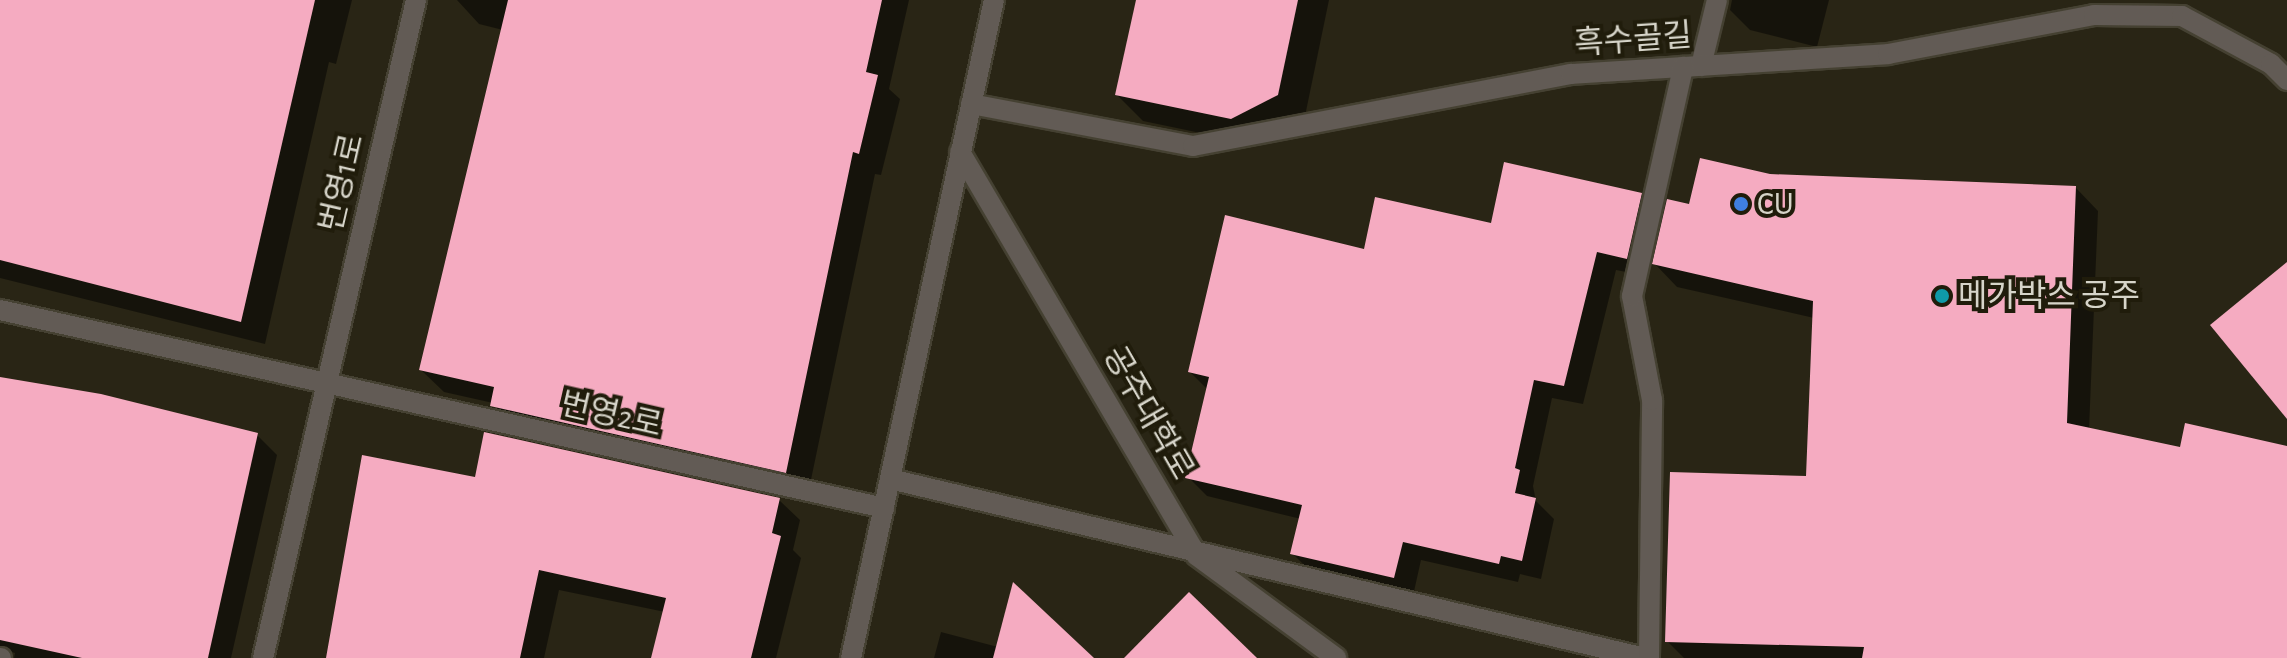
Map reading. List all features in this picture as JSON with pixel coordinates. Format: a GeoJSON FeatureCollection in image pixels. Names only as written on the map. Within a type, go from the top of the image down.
{"type":"FeatureCollection","features":[{"type":"Feature","properties":{"kind":"street","name":"번영1로"},"geometry":{"type":"LineString","coordinates":[[326,380],[416,0]]}},
{"type":"Feature","properties":{"kind":"street"},"geometry":{"type":"LineString","coordinates":[[851,658],[994,0]]}},
{"type":"Feature","properties":{"kind":"street"},"geometry":{"type":"LineString","coordinates":[[890,479],[1196,555],[1647,658],[1652,400],[1632,296],[1692,66],[1717,0]]}},
{"type":"Feature","properties":{"kind":"street","name":"흑수골길"},"geometry":{"type":"LineString","coordinates":[[971,104],[1193,146],[1571,74],[1888,54],[2094,15],[2182,16],[2271,64],[2287,80]]}},
{"type":"Feature","properties":{"kind":"street","name":"공주대학로"},"geometry":{"type":"LineString","coordinates":[[960,152],[1196,555],[1336,658]]}},
{"type":"Feature","properties":{"kind":"street","name":"번영2로"},"geometry":{"type":"LineString","coordinates":[[0,310],[326,380],[884,508]]}},
{"type":"Feature","properties":{"kind":"street"},"geometry":{"type":"LineString","coordinates":[[263,658],[326,380]]}},
{"type":"Feature","properties":{"kind":"building"},"geometry":{"type":"Polygon","coordinates":[[[0,0],[315,0],[241,322],[0,260],[0,0]]]}},
{"type":"Feature","properties":{"kind":"building"},"geometry":{"type":"Polygon","coordinates":[[[508,0],[882,0],[866,72],[878,75],[859,154],[853,152],[786,473],[490,406],[494,387],[419,370],[508,0]]]}},
{"type":"Feature","properties":{"kind":"building"},"geometry":{"type":"Polygon","coordinates":[[[1136,0],[1298,0],[1278,95],[1231,119],[1115,95],[1136,0]]]}},
{"type":"Feature","properties":{"kind":"building"},"geometry":{"type":"Polygon","coordinates":[[[1700,158],[1770,174],[2076,186],[2067,423],[2180,447],[2185,423],[2287,446],[2287,658],[1862,658],[1864,647],[1665,642],[1670,472],[1806,476],[1813,301],[1652,264],[1667,199],[1689,204],[1700,158]]]}},
{"type":"Feature","properties":{"kind":"building"},"geometry":{"type":"Polygon","coordinates":[[[1504,162],[1642,193],[1627,259],[1597,252],[1564,386],[1534,380],[1515,468],[1520,470],[1515,493],[1536,498],[1522,561],[1501,556],[1499,564],[1403,542],[1394,578],[1290,554],[1302,505],[1185,478],[1209,377],[1188,372],[1225,215],[1364,249],[1375,197],[1491,223],[1504,162]]]}},
{"type":"Feature","properties":{"kind":"building"},"geometry":{"type":"Polygon","coordinates":[[[2287,262],[2287,419],[2210,325],[2287,262]]]}},
{"type":"Feature","properties":{"kind":"building"},"geometry":{"type":"Polygon","coordinates":[[[0,377],[101,394],[258,433],[208,658],[82,658],[0,640],[0,377]]]}},
{"type":"Feature","properties":{"kind":"building"},"geometry":{"type":"Polygon","coordinates":[[[484,432],[780,498],[772,533],[781,536],[751,658],[651,658],[666,598],[539,570],[520,658],[326,658],[362,455],[475,477],[484,432]]]}},
{"type":"Feature","properties":{"kind":"building"},"geometry":{"type":"Polygon","coordinates":[[[1013,582],[1094,658],[993,658],[1013,582]]]}},
{"type":"Feature","properties":{"kind":"building"},"geometry":{"type":"Polygon","coordinates":[[[1189,592],[1257,658],[1124,658],[1189,592]]]}},
{"type":"Feature","properties":{"kind":"place","name":"CU"},"geometry":{"type":"Point","coordinates":[1741,204]}},
{"type":"Feature","properties":{"kind":"place","name":"메가박스 공주"},"geometry":{"type":"Point","coordinates":[1942,296]}}]}
